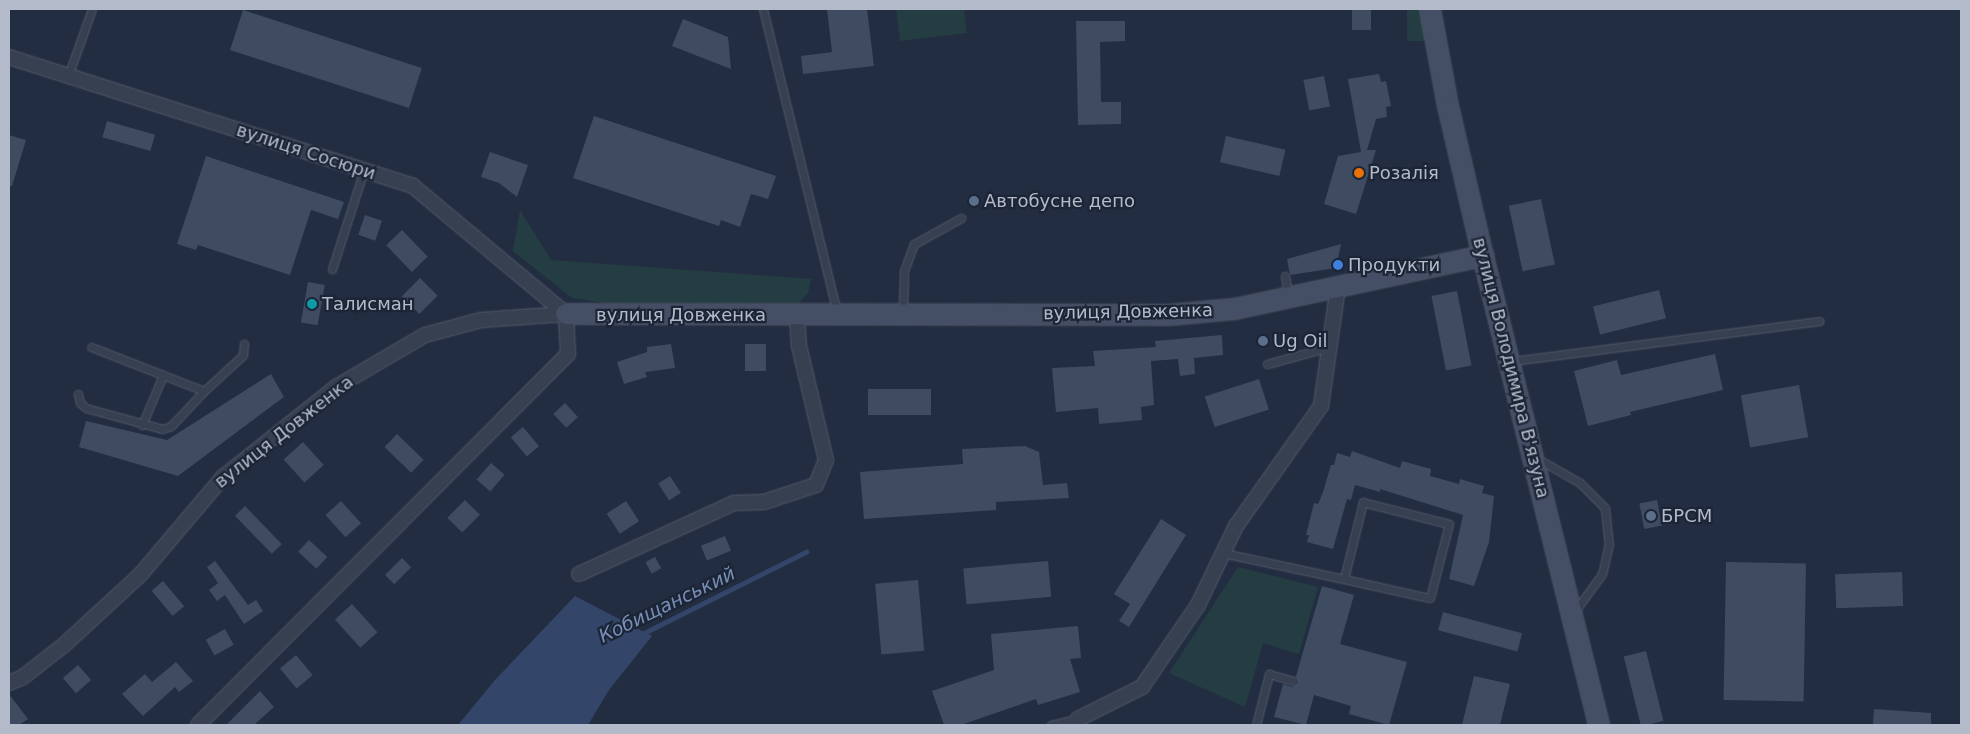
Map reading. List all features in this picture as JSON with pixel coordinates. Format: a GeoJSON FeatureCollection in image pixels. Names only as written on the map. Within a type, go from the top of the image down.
{"type":"FeatureCollection","features":[{"type":"Feature","properties":{"kind":"street","name":"вулиця Володимира В'язуна"},"geometry":{"type":"LineString","coordinates":[[1430,9],[1448,106],[1483,256],[1599,725]]}},
{"type":"Feature","properties":{"kind":"street","name":"вулиця Сосюри"},"geometry":{"type":"LineString","coordinates":[[9,56],[413,186],[566,314]]}},
{"type":"Feature","properties":{"kind":"street","name":"вулиця Довженка"},"geometry":{"type":"LineString","coordinates":[[9,683],[23,677],[64,645],[141,574],[223,477],[336,387],[425,335],[481,320],[566,314],[837,316],[903,312],[1169,315],[1235,309],[1483,256]]}},
{"type":"Feature","properties":{"kind":"street"},"geometry":{"type":"LineString","coordinates":[[1078,722],[1142,687],[1198,605],[1236,526],[1321,406],[1338,287]]}},
{"type":"Feature","properties":{"kind":"street"},"geometry":{"type":"LineString","coordinates":[[198,725],[568,354],[566,314]]}},
{"type":"Feature","properties":{"kind":"street"},"geometry":{"type":"LineString","coordinates":[[579,574],[734,503],[764,502],[816,485],[826,460],[801,355],[796,316]]}},
{"type":"Feature","properties":{"kind":"lane"},"geometry":{"type":"LineString","coordinates":[[68,76],[92,9]]}},
{"type":"Feature","properties":{"kind":"lane"},"geometry":{"type":"LineString","coordinates":[[764,9],[837,316]]}},
{"type":"Feature","properties":{"kind":"lane"},"geometry":{"type":"LineString","coordinates":[[332,270],[364,170]]}},
{"type":"Feature","properties":{"kind":"lane"},"geometry":{"type":"LineString","coordinates":[[903,312],[904,271],[914,244],[961,218]]}},
{"type":"Feature","properties":{"kind":"lane"},"geometry":{"type":"LineString","coordinates":[[1285,276],[1288,298]]}},
{"type":"Feature","properties":{"kind":"lane"},"geometry":{"type":"LineString","coordinates":[[1510,362],[1819,321]]}},
{"type":"Feature","properties":{"kind":"lane"},"geometry":{"type":"LineString","coordinates":[[78,394],[80,403],[86,408],[162,429],[171,426],[204,391],[243,355],[244,344]]}},
{"type":"Feature","properties":{"kind":"lane"},"geometry":{"type":"LineString","coordinates":[[91,347],[204,391]]}},
{"type":"Feature","properties":{"kind":"lane"},"geometry":{"type":"LineString","coordinates":[[1267,364],[1330,347]]}},
{"type":"Feature","properties":{"kind":"lane"},"geometry":{"type":"LineString","coordinates":[[142,425],[163,375]]}},
{"type":"Feature","properties":{"kind":"lane"},"geometry":{"type":"LineString","coordinates":[[1532,455],[1580,483],[1605,508],[1609,544],[1602,574],[1572,615]]}},
{"type":"Feature","properties":{"kind":"lane"},"geometry":{"type":"LineString","coordinates":[[1223,552],[1344,579],[1430,598],[1450,524],[1363,502],[1344,579]]}},
{"type":"Feature","properties":{"kind":"lane"},"geometry":{"type":"LineString","coordinates":[[1256,725],[1269,674],[1294,681]]}},
{"type":"Feature","properties":{"kind":"lane"},"geometry":{"type":"LineString","coordinates":[[1051,725],[1078,722]]}},
{"type":"Feature","properties":{"kind":"green space"},"geometry":{"type":"Polygon","coordinates":[[[896,9],[964,9],[967,33],[900,41],[896,9]]]}},
{"type":"Feature","properties":{"kind":"green space"},"geometry":{"type":"Polygon","coordinates":[[[1407,9],[1426,9],[1426,41],[1407,41],[1407,9]]]}},
{"type":"Feature","properties":{"kind":"green space"},"geometry":{"type":"Polygon","coordinates":[[[520,210],[551,260],[811,279],[808,293],[799,303],[604,303],[572,298],[513,251],[520,210]]]}},
{"type":"Feature","properties":{"kind":"green space"},"geometry":{"type":"Polygon","coordinates":[[[1238,567],[1318,587],[1299,654],[1263,643],[1245,707],[1169,673],[1238,567]]]}},
{"type":"Feature","properties":{"kind":"water"},"geometry":{"type":"Polygon","coordinates":[[[575,596],[652,636],[609,690],[588,725],[458,725],[495,680],[575,596]]]}},
{"type":"Feature","properties":{"kind":"building"},"geometry":{"type":"Polygon","coordinates":[[[827,9],[867,9],[874,66],[803,74],[801,56],[832,52],[827,9]]]}},
{"type":"Feature","properties":{"kind":"building"},"geometry":{"type":"Polygon","coordinates":[[[1352,9],[1371,9],[1371,30],[1352,30],[1352,9]]]}},
{"type":"Feature","properties":{"kind":"building"},"geometry":{"type":"Polygon","coordinates":[[[243,10],[422,68],[409,108],[230,50],[243,10]]]}},
{"type":"Feature","properties":{"kind":"building"},"geometry":{"type":"Polygon","coordinates":[[[683,19],[728,37],[731,69],[672,46],[683,19]]]}},
{"type":"Feature","properties":{"kind":"building"},"geometry":{"type":"Polygon","coordinates":[[[1076,21],[1125,21],[1125,41],[1100,42],[1101,102],[1121,102],[1121,124],[1078,125],[1076,21]]]}},
{"type":"Feature","properties":{"kind":"building"},"geometry":{"type":"Polygon","coordinates":[[[1379,74],[1381,82],[1386,81],[1391,106],[1386,107],[1387,117],[1376,119],[1367,150],[1376,150],[1356,214],[1324,204],[1338,156],[1361,152],[1348,79],[1379,74]]]}},
{"type":"Feature","properties":{"kind":"building"},"geometry":{"type":"Polygon","coordinates":[[[1324,76],[1330,106],[1309,110],[1303,80],[1324,76]]]}},
{"type":"Feature","properties":{"kind":"building"},"geometry":{"type":"Polygon","coordinates":[[[594,116],[776,176],[768,199],[751,194],[740,227],[721,220],[719,226],[573,178],[594,116]]]}},
{"type":"Feature","properties":{"kind":"building"},"geometry":{"type":"Polygon","coordinates":[[[107,121],[155,135],[150,151],[102,137],[107,121]]]}},
{"type":"Feature","properties":{"kind":"building"},"geometry":{"type":"Polygon","coordinates":[[[9,135],[26,140],[12,186],[9,186],[9,135]]]}},
{"type":"Feature","properties":{"kind":"building"},"geometry":{"type":"Polygon","coordinates":[[[1226,136],[1285,150],[1279,176],[1220,162],[1226,136]]]}},
{"type":"Feature","properties":{"kind":"building"},"geometry":{"type":"Polygon","coordinates":[[[490,152],[528,165],[517,197],[499,183],[481,177],[490,152]]]}},
{"type":"Feature","properties":{"kind":"building"},"geometry":{"type":"Polygon","coordinates":[[[206,156],[344,202],[338,219],[311,210],[290,275],[198,245],[196,250],[177,244],[206,156]]]}},
{"type":"Feature","properties":{"kind":"building"},"geometry":{"type":"Polygon","coordinates":[[[1541,199],[1555,265],[1523,271],[1509,206],[1541,199]]]}},
{"type":"Feature","properties":{"kind":"building"},"geometry":{"type":"Polygon","coordinates":[[[365,215],[382,221],[375,241],[358,235],[365,215]]]}},
{"type":"Feature","properties":{"kind":"building"},"geometry":{"type":"Polygon","coordinates":[[[402,230],[428,257],[412,272],[386,245],[402,230]]]}},
{"type":"Feature","properties":{"kind":"building"},"geometry":{"type":"Polygon","coordinates":[[[1341,244],[1336,268],[1290,275],[1287,259],[1341,244]]]}},
{"type":"Feature","properties":{"kind":"building"},"geometry":{"type":"Polygon","coordinates":[[[420,278],[438,296],[419,314],[402,296],[420,278]]]}},
{"type":"Feature","properties":{"kind":"building","name":"Талисман"},"geometry":{"type":"Polygon","coordinates":[[[308,282],[325,285],[318,325],[301,322],[308,282]]]}},
{"type":"Feature","properties":{"kind":"building"},"geometry":{"type":"Polygon","coordinates":[[[1659,290],[1666,318],[1600,335],[1593,306],[1659,290]]]}},
{"type":"Feature","properties":{"kind":"building"},"geometry":{"type":"Polygon","coordinates":[[[1457,291],[1472,366],[1446,371],[1431,296],[1457,291]]]}},
{"type":"Feature","properties":{"kind":"building"},"geometry":{"type":"Polygon","coordinates":[[[1222,335],[1223,355],[1194,358],[1195,374],[1180,376],[1178,359],[1151,361],[1154,405],[1141,407],[1142,420],[1099,424],[1098,408],[1056,412],[1052,368],[1095,366],[1093,351],[1156,347],[1155,341],[1222,335]]]}},
{"type":"Feature","properties":{"kind":"building"},"geometry":{"type":"Polygon","coordinates":[[[671,344],[675,368],[645,372],[647,377],[624,384],[617,362],[647,352],[647,347],[671,344]]]}},
{"type":"Feature","properties":{"kind":"building"},"geometry":{"type":"Polygon","coordinates":[[[745,344],[766,344],[766,371],[745,371],[745,344]]]}},
{"type":"Feature","properties":{"kind":"building"},"geometry":{"type":"Polygon","coordinates":[[[1715,354],[1723,390],[1630,412],[1631,415],[1588,426],[1574,371],[1617,360],[1621,375],[1715,354]]]}},
{"type":"Feature","properties":{"kind":"building"},"geometry":{"type":"Polygon","coordinates":[[[271,374],[284,397],[178,476],[79,447],[86,421],[167,440],[271,374]]]}},
{"type":"Feature","properties":{"kind":"building"},"geometry":{"type":"Polygon","coordinates":[[[1259,379],[1269,409],[1215,427],[1205,397],[1259,379]]]}},
{"type":"Feature","properties":{"kind":"building"},"geometry":{"type":"Polygon","coordinates":[[[1799,385],[1808,437],[1750,447],[1741,395],[1799,385]]]}},
{"type":"Feature","properties":{"kind":"building"},"geometry":{"type":"Polygon","coordinates":[[[868,389],[931,389],[931,415],[868,415],[868,389]]]}},
{"type":"Feature","properties":{"kind":"building"},"geometry":{"type":"Polygon","coordinates":[[[565,403],[578,417],[566,428],[553,414],[565,403]]]}},
{"type":"Feature","properties":{"kind":"building"},"geometry":{"type":"Polygon","coordinates":[[[523,427],[539,446],[527,456],[511,437],[523,427]]]}},
{"type":"Feature","properties":{"kind":"building"},"geometry":{"type":"Polygon","coordinates":[[[397,434],[424,460],[411,473],[384,447],[397,434]]]}},
{"type":"Feature","properties":{"kind":"building"},"geometry":{"type":"Polygon","coordinates":[[[303,442],[324,465],[304,482],[284,459],[303,442]]]}},
{"type":"Feature","properties":{"kind":"building"},"geometry":{"type":"Polygon","coordinates":[[[1025,446],[1039,452],[1043,485],[1067,483],[1069,498],[996,502],[996,510],[864,519],[860,472],[963,464],[962,449],[1025,446]]]}},
{"type":"Feature","properties":{"kind":"building"},"geometry":{"type":"Polygon","coordinates":[[[1352,451],[1400,468],[1402,461],[1431,469],[1430,476],[1459,484],[1460,479],[1484,486],[1482,493],[1494,496],[1489,542],[1474,586],[1449,579],[1463,515],[1380,489],[1380,492],[1355,485],[1351,500],[1347,499],[1333,549],[1307,542],[1309,535],[1306,535],[1314,503],[1318,504],[1331,465],[1334,465],[1337,453],[1350,457],[1352,451]]]}},
{"type":"Feature","properties":{"kind":"building"},"geometry":{"type":"Polygon","coordinates":[[[491,463],[505,475],[490,491],[477,480],[491,463]]]}},
{"type":"Feature","properties":{"kind":"building"},"geometry":{"type":"Polygon","coordinates":[[[670,476],[681,493],[669,500],[658,484],[670,476]]]}},
{"type":"Feature","properties":{"kind":"building"},"geometry":{"type":"Polygon","coordinates":[[[465,500],[480,515],[462,533],[447,518],[465,500]]]}},
{"type":"Feature","properties":{"kind":"building"},"geometry":{"type":"Polygon","coordinates":[[[1657,500],[1662,526],[1644,529],[1639,503],[1657,500]]]}},
{"type":"Feature","properties":{"kind":"building"},"geometry":{"type":"Polygon","coordinates":[[[341,501],[361,523],[345,537],[325,515],[341,501]]]}},
{"type":"Feature","properties":{"kind":"building"},"geometry":{"type":"Polygon","coordinates":[[[626,501],[639,521],[620,534],[607,514],[626,501]]]}},
{"type":"Feature","properties":{"kind":"building"},"geometry":{"type":"Polygon","coordinates":[[[245,506],[282,544],[272,554],[235,516],[245,506]]]}},
{"type":"Feature","properties":{"kind":"building"},"geometry":{"type":"Polygon","coordinates":[[[1161,519],[1186,535],[1129,627],[1119,621],[1130,604],[1114,594],[1161,519]]]}},
{"type":"Feature","properties":{"kind":"building"},"geometry":{"type":"Polygon","coordinates":[[[725,536],[731,551],[707,561],[701,546],[725,536]]]}},
{"type":"Feature","properties":{"kind":"building"},"geometry":{"type":"Polygon","coordinates":[[[309,540],[327,557],[316,569],[298,552],[309,540]]]}},
{"type":"Feature","properties":{"kind":"building"},"geometry":{"type":"Polygon","coordinates":[[[655,557],[661,568],[652,574],[645,562],[655,557]]]}},
{"type":"Feature","properties":{"kind":"building"},"geometry":{"type":"Polygon","coordinates":[[[402,558],[411,567],[394,584],[385,575],[402,558]]]}},
{"type":"Feature","properties":{"kind":"building"},"geometry":{"type":"Polygon","coordinates":[[[215,561],[248,605],[256,600],[263,611],[244,624],[225,595],[217,601],[209,590],[218,583],[207,567],[215,561]]]}},
{"type":"Feature","properties":{"kind":"building"},"geometry":{"type":"Polygon","coordinates":[[[1048,561],[1051,597],[966,604],[963,568],[1048,561]]]}},
{"type":"Feature","properties":{"kind":"building"},"geometry":{"type":"Polygon","coordinates":[[[1726,562],[1806,563],[1804,701],[1724,700],[1726,562]]]}},
{"type":"Feature","properties":{"kind":"building"},"geometry":{"type":"Polygon","coordinates":[[[1902,572],[1903,606],[1836,608],[1835,574],[1902,572]]]}},
{"type":"Feature","properties":{"kind":"building"},"geometry":{"type":"Polygon","coordinates":[[[918,580],[924,651],[881,654],[875,584],[918,580]]]}},
{"type":"Feature","properties":{"kind":"building"},"geometry":{"type":"Polygon","coordinates":[[[163,581],[184,606],[173,616],[152,591],[163,581]]]}},
{"type":"Feature","properties":{"kind":"building"},"geometry":{"type":"Polygon","coordinates":[[[1322,586],[1354,595],[1340,644],[1407,662],[1389,725],[1349,714],[1351,706],[1314,695],[1306,725],[1274,717],[1283,684],[1293,687],[1299,683],[1296,676],[1322,586]]]}},
{"type":"Feature","properties":{"kind":"building"},"geometry":{"type":"Polygon","coordinates":[[[352,604],[377,632],[360,648],[335,619],[352,604]]]}},
{"type":"Feature","properties":{"kind":"building"},"geometry":{"type":"Polygon","coordinates":[[[1443,612],[1522,633],[1517,652],[1438,630],[1443,612]]]}},
{"type":"Feature","properties":{"kind":"building"},"geometry":{"type":"Polygon","coordinates":[[[1078,626],[1081,658],[1070,659],[1080,692],[1038,705],[1036,699],[961,725],[944,725],[932,691],[994,670],[991,634],[1078,626]]]}},
{"type":"Feature","properties":{"kind":"building"},"geometry":{"type":"Polygon","coordinates":[[[225,629],[234,645],[214,655],[206,640],[225,629]]]}},
{"type":"Feature","properties":{"kind":"building"},"geometry":{"type":"Polygon","coordinates":[[[1646,651],[1663,721],[1641,725],[1624,657],[1646,651]]]}},
{"type":"Feature","properties":{"kind":"building"},"geometry":{"type":"Polygon","coordinates":[[[296,655],[313,675],[297,688],[280,668],[296,655]]]}},
{"type":"Feature","properties":{"kind":"building"},"geometry":{"type":"Polygon","coordinates":[[[176,662],[193,681],[179,692],[175,687],[143,716],[122,694],[145,674],[152,682],[176,662]]]}},
{"type":"Feature","properties":{"kind":"building"},"geometry":{"type":"Polygon","coordinates":[[[78,665],[91,680],[76,693],[63,678],[78,665]]]}},
{"type":"Feature","properties":{"kind":"building"},"geometry":{"type":"Polygon","coordinates":[[[1474,676],[1510,684],[1500,725],[1462,725],[1474,676]]]}},
{"type":"Feature","properties":{"kind":"building"},"geometry":{"type":"Polygon","coordinates":[[[260,691],[274,707],[254,725],[226,725],[260,691]]]}},
{"type":"Feature","properties":{"kind":"building"},"geometry":{"type":"Polygon","coordinates":[[[9,694],[28,719],[19,725],[9,725],[9,694]]]}},
{"type":"Feature","properties":{"kind":"building"},"geometry":{"type":"Polygon","coordinates":[[[1874,709],[1931,713],[1931,725],[1873,725],[1874,709]]]}},
{"type":"Feature","properties":{"kind":"waterway","name":"Кобищанський"},"geometry":{"type":"LineString","coordinates":[[640,635],[806,552]]}},
{"type":"Feature","properties":{"kind":"place","name":"Розалія"},"geometry":{"type":"Point","coordinates":[1359,173]}},
{"type":"Feature","properties":{"kind":"place","name":"Автобусне депо"},"geometry":{"type":"Point","coordinates":[974,201]}},
{"type":"Feature","properties":{"kind":"place","name":"Продукти"},"geometry":{"type":"Point","coordinates":[1338,265]}},
{"type":"Feature","properties":{"kind":"place","name":"Талисман"},"geometry":{"type":"Point","coordinates":[312,304]}},
{"type":"Feature","properties":{"kind":"place","name":"Ug Oil"},"geometry":{"type":"Point","coordinates":[1263,341]}},
{"type":"Feature","properties":{"kind":"place","name":"БРСМ"},"geometry":{"type":"Point","coordinates":[1651,516]}}]}
